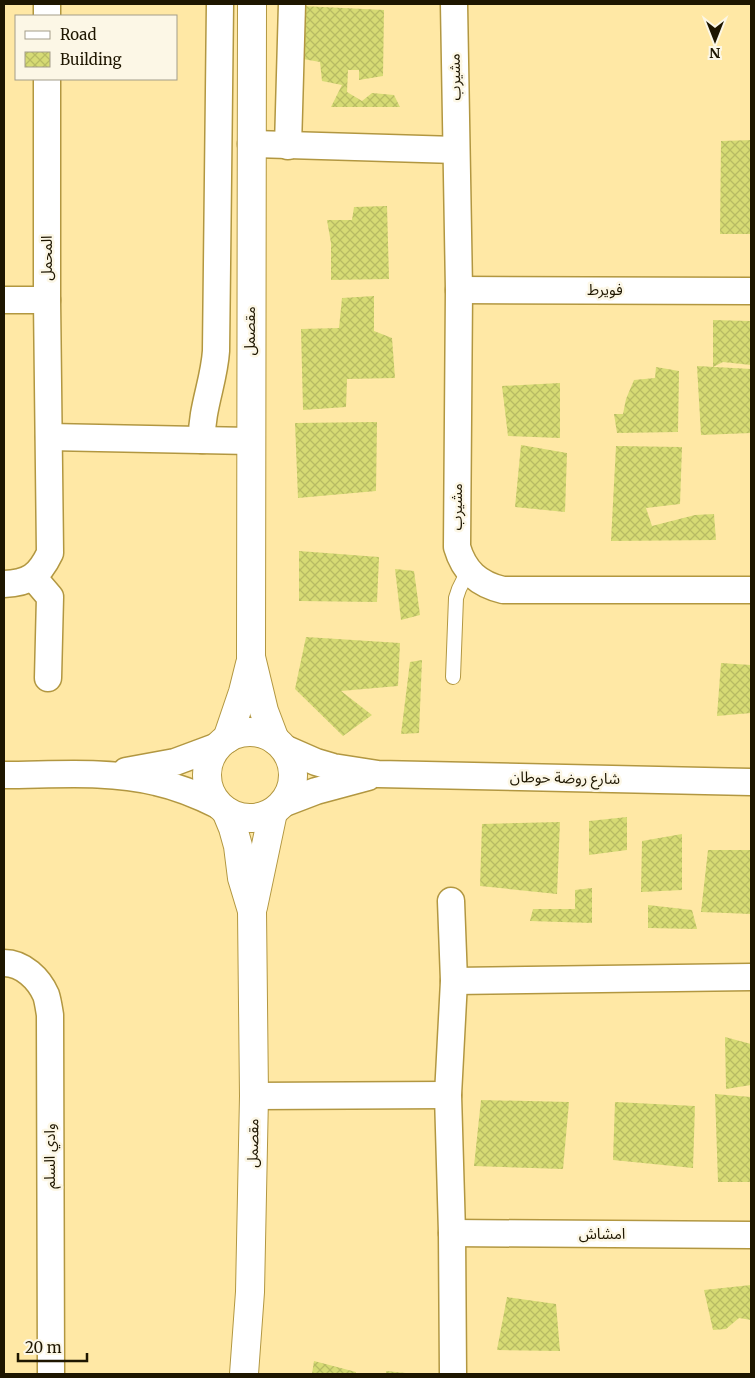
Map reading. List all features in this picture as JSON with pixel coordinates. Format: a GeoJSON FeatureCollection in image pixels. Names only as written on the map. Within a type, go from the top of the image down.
{"type":"FeatureCollection","features":[{"type":"Feature","properties":{"kind":"street"},"geometry":{"type":"LineString","coordinates":[[202,440],[203,414],[215,368],[216,351],[220,4]]}},
{"type":"Feature","properties":{"kind":"street","name":"مقصمل"},"geometry":{"type":"LineString","coordinates":[[223,742],[243,692],[251,657],[252,4]]}},
{"type":"Feature","properties":{"kind":"street"},"geometry":{"type":"LineString","coordinates":[[288,146],[292,4]]}},
{"type":"Feature","properties":{"kind":"street","name":"مشيرب"},"geometry":{"type":"LineString","coordinates":[[454,4],[458,290],[457,547],[461,560],[468,571],[484,584],[503,590],[751,590]]}},
{"type":"Feature","properties":{"kind":"street","name":"المحمل"},"geometry":{"type":"LineString","coordinates":[[33,577],[44,566],[50,553],[46,300],[46,80]]}},
{"type":"Feature","properties":{"kind":"street"},"geometry":{"type":"LineString","coordinates":[[251,144],[456,150]]}},
{"type":"Feature","properties":{"kind":"street","name":"فويرط"},"geometry":{"type":"LineString","coordinates":[[458,290],[751,291]]}},
{"type":"Feature","properties":{"kind":"street"},"geometry":{"type":"LineString","coordinates":[[4,300],[46,300]]}},
{"type":"Feature","properties":{"kind":"street"},"geometry":{"type":"LineString","coordinates":[[49,437],[250,441]]}},
{"type":"Feature","properties":{"kind":"street"},"geometry":{"type":"LineString","coordinates":[[4,584],[20,583],[33,577],[50,597],[48,678]]}},
{"type":"Feature","properties":{"kind":"street","name":"مقصمل"},"geometry":{"type":"LineString","coordinates":[[251,657],[264,711],[279,744]]}},
{"type":"Feature","properties":{"kind":"street"},"geometry":{"type":"LineString","coordinates":[[4,775],[108,774],[154,781],[184,791],[238,816],[249,818],[262,817],[278,808],[289,794],[293,782],[290,758],[279,744],[264,734],[251,732],[239,734],[175,762],[108,774]]}},
{"type":"Feature","properties":{"kind":"street"},"geometry":{"type":"LineString","coordinates":[[223,742],[211,757],[208,770],[208,783],[212,796],[223,808]]}},
{"type":"Feature","properties":{"kind":"street","name":"شارع روضة حوطان"},"geometry":{"type":"LineString","coordinates":[[279,744],[316,762],[333,767],[378,774],[751,782]]}},
{"type":"Feature","properties":{"kind":"street","name":"شارع روضة حوطان"},"geometry":{"type":"LineString","coordinates":[[278,808],[316,791],[378,774]]}},
{"type":"Feature","properties":{"kind":"street","name":"مقصمل"},"geometry":{"type":"LineString","coordinates":[[223,808],[236,837],[242,878],[252,911]]}},
{"type":"Feature","properties":{"kind":"street","name":"مقصمل"},"geometry":{"type":"LineString","coordinates":[[244,1374],[250,1292],[254,1096],[252,911],[278,808]]}},
{"type":"Feature","properties":{"kind":"street"},"geometry":{"type":"LineString","coordinates":[[451,901],[454,981],[448,1095],[452,1233],[453,1374]]}},
{"type":"Feature","properties":{"kind":"street","name":"وادي السلم"},"geometry":{"type":"LineString","coordinates":[[4,962],[25,970],[39,981],[47,997],[50,1015],[52,1374]]}},
{"type":"Feature","properties":{"kind":"street"},"geometry":{"type":"LineString","coordinates":[[454,981],[751,977]]}},
{"type":"Feature","properties":{"kind":"street"},"geometry":{"type":"LineString","coordinates":[[254,1096],[448,1095]]}},
{"type":"Feature","properties":{"kind":"street","name":"امشاش"},"geometry":{"type":"LineString","coordinates":[[452,1233],[751,1235]]}},
{"type":"Feature","properties":{"kind":"lane"},"geometry":{"type":"LineString","coordinates":[[453,677],[456,598],[458,589],[468,571]]}},
{"type":"Feature","properties":{"kind":"building"},"geometry":{"type":"Polygon","coordinates":[[[302,6],[384,10],[383,76],[359,80],[359,70],[348,70],[347,92],[362,101],[372,93],[394,95],[400,107],[331,107],[342,85],[322,81],[320,62],[303,59],[302,6]]]}},
{"type":"Feature","properties":{"kind":"building"},"geometry":{"type":"Polygon","coordinates":[[[751,140],[751,234],[720,234],[721,141],[751,140]]]}},
{"type":"Feature","properties":{"kind":"building"},"geometry":{"type":"Polygon","coordinates":[[[387,206],[389,279],[331,280],[331,243],[327,220],[352,220],[354,207],[387,206]]]}},
{"type":"Feature","properties":{"kind":"building"},"geometry":{"type":"Polygon","coordinates":[[[374,296],[374,331],[392,338],[395,378],[347,379],[346,407],[303,410],[301,329],[339,328],[342,298],[374,296]]]}},
{"type":"Feature","properties":{"kind":"building"},"geometry":{"type":"Polygon","coordinates":[[[713,320],[751,321],[751,365],[723,362],[713,367],[713,320]]]}},
{"type":"Feature","properties":{"kind":"building"},"geometry":{"type":"Polygon","coordinates":[[[697,366],[751,369],[751,433],[701,435],[697,366]]]}},
{"type":"Feature","properties":{"kind":"building"},"geometry":{"type":"Polygon","coordinates":[[[656,367],[679,371],[678,432],[617,433],[614,414],[623,414],[626,399],[634,380],[655,378],[656,367]]]}},
{"type":"Feature","properties":{"kind":"building"},"geometry":{"type":"Polygon","coordinates":[[[560,383],[560,438],[508,436],[502,386],[560,383]]]}},
{"type":"Feature","properties":{"kind":"building"},"geometry":{"type":"Polygon","coordinates":[[[377,422],[376,491],[298,498],[295,423],[377,422]]]}},
{"type":"Feature","properties":{"kind":"building"},"geometry":{"type":"Polygon","coordinates":[[[521,445],[567,453],[565,512],[515,507],[521,445]]]}},
{"type":"Feature","properties":{"kind":"building"},"geometry":{"type":"Polygon","coordinates":[[[616,446],[682,447],[680,504],[646,508],[652,526],[695,515],[714,514],[716,540],[611,541],[616,446]]]}},
{"type":"Feature","properties":{"kind":"building"},"geometry":{"type":"Polygon","coordinates":[[[299,551],[379,557],[377,602],[299,601],[299,551]]]}},
{"type":"Feature","properties":{"kind":"building"},"geometry":{"type":"Polygon","coordinates":[[[395,569],[414,571],[420,615],[401,620],[395,569]]]}},
{"type":"Feature","properties":{"kind":"building"},"geometry":{"type":"Polygon","coordinates":[[[306,637],[400,643],[398,686],[341,691],[372,715],[343,736],[295,689],[306,637]]]}},
{"type":"Feature","properties":{"kind":"building"},"geometry":{"type":"Polygon","coordinates":[[[422,660],[419,733],[401,734],[410,662],[422,660]]]}},
{"type":"Feature","properties":{"kind":"building"},"geometry":{"type":"Polygon","coordinates":[[[721,663],[751,665],[751,713],[717,716],[721,663]]]}},
{"type":"Feature","properties":{"kind":"building"},"geometry":{"type":"Polygon","coordinates":[[[627,817],[627,850],[589,855],[589,821],[627,817]]]}},
{"type":"Feature","properties":{"kind":"building"},"geometry":{"type":"Polygon","coordinates":[[[560,822],[557,894],[480,886],[482,824],[560,822]]]}},
{"type":"Feature","properties":{"kind":"building"},"geometry":{"type":"Polygon","coordinates":[[[682,834],[682,890],[641,892],[642,841],[682,834]]]}},
{"type":"Feature","properties":{"kind":"building"},"geometry":{"type":"Polygon","coordinates":[[[708,850],[751,850],[751,914],[701,912],[708,850]]]}},
{"type":"Feature","properties":{"kind":"building"},"geometry":{"type":"Polygon","coordinates":[[[592,888],[592,923],[530,921],[533,909],[575,909],[575,890],[592,888]]]}},
{"type":"Feature","properties":{"kind":"building"},"geometry":{"type":"Polygon","coordinates":[[[648,905],[692,910],[697,929],[648,928],[648,905]]]}},
{"type":"Feature","properties":{"kind":"building"},"geometry":{"type":"Polygon","coordinates":[[[725,1037],[751,1044],[751,1085],[726,1089],[725,1037]]]}},
{"type":"Feature","properties":{"kind":"building"},"geometry":{"type":"Polygon","coordinates":[[[715,1094],[751,1097],[751,1182],[718,1182],[715,1094]]]}},
{"type":"Feature","properties":{"kind":"building"},"geometry":{"type":"Polygon","coordinates":[[[481,1100],[569,1102],[563,1169],[474,1166],[481,1100]]]}},
{"type":"Feature","properties":{"kind":"building"},"geometry":{"type":"Polygon","coordinates":[[[615,1102],[695,1106],[693,1168],[613,1160],[615,1102]]]}},
{"type":"Feature","properties":{"kind":"building"},"geometry":{"type":"Polygon","coordinates":[[[751,1285],[751,1320],[739,1318],[726,1329],[713,1330],[704,1290],[751,1285]]]}},
{"type":"Feature","properties":{"kind":"building"},"geometry":{"type":"Polygon","coordinates":[[[507,1297],[556,1304],[560,1351],[497,1350],[507,1297]]]}},
{"type":"Feature","properties":{"kind":"building"},"geometry":{"type":"Polygon","coordinates":[[[314,1361],[356,1372],[356,1374],[312,1374],[314,1361]]]}},
{"type":"Feature","properties":{"kind":"building"},"geometry":{"type":"Polygon","coordinates":[[[386,1371],[406,1373],[406,1374],[386,1374],[386,1371]]]}}]}
